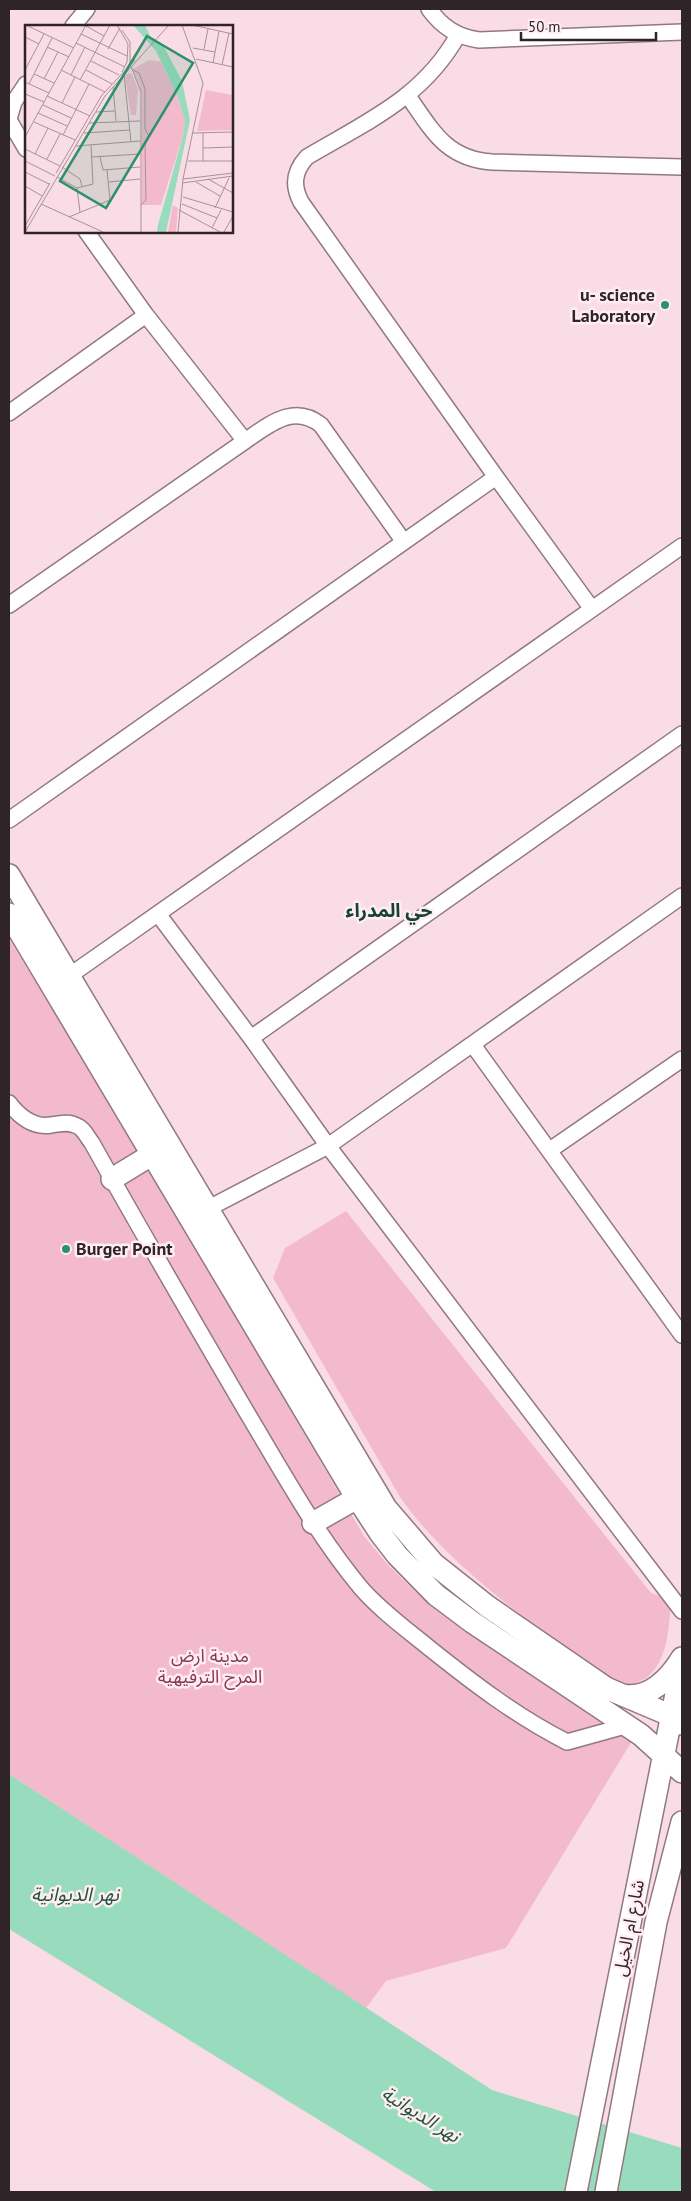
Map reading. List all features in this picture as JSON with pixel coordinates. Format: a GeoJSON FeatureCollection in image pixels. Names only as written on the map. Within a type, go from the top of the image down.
{"type":"FeatureCollection","features":[{"type":"Feature","properties":{"kind":"main road"},"geometry":{"type":"LineString","coordinates":[[9,875],[386,1508],[434,1564],[487,1606],[588,1676],[618,1694],[677,1720]]}},
{"type":"Feature","properties":{"kind":"main road"},"geometry":{"type":"LineString","coordinates":[[9,914],[357,1498],[397,1555],[436,1595],[472,1622],[633,1731],[663,1754],[682,1772]]}},
{"type":"Feature","properties":{"kind":"main road"},"geometry":{"type":"LineString","coordinates":[[112,1179],[153,1154]]}},
{"type":"Feature","properties":{"kind":"main road"},"geometry":{"type":"LineString","coordinates":[[313,1523],[357,1498]]}},
{"type":"Feature","properties":{"kind":"main road"},"geometry":{"type":"LineString","coordinates":[[618,1694],[630,1697],[657,1687],[672,1674],[682,1658]]}},
{"type":"Feature","properties":{"kind":"main road","name":"شارع ام الخيل"},"geometry":{"type":"LineString","coordinates":[[576,2192],[663,1754],[677,1720],[682,1664]]}},
{"type":"Feature","properties":{"kind":"main road"},"geometry":{"type":"LineString","coordinates":[[633,1731],[651,1759],[657,1786]]}},
{"type":"Feature","properties":{"kind":"main road","name":"شارع ام الخيل"},"geometry":{"type":"LineString","coordinates":[[606,2192],[656,1922],[677,1852],[682,1822]]}},
{"type":"Feature","properties":{"kind":"street"},"geometry":{"type":"LineString","coordinates":[[74,25],[87,9]]}},
{"type":"Feature","properties":{"kind":"street"},"geometry":{"type":"LineString","coordinates":[[429,9],[440,23],[458,35],[479,40],[682,32]]}},
{"type":"Feature","properties":{"kind":"street"},"geometry":{"type":"LineString","coordinates":[[458,35],[438,66],[408,96],[307,157],[297,170],[295,186],[301,202],[592,609]]}},
{"type":"Feature","properties":{"kind":"street"},"geometry":{"type":"LineString","coordinates":[[25,86],[14,102],[9,119],[25,147]]}},
{"type":"Feature","properties":{"kind":"street"},"geometry":{"type":"LineString","coordinates":[[408,96],[438,139],[457,154],[474,160],[682,167]]}},
{"type":"Feature","properties":{"kind":"street"},"geometry":{"type":"LineString","coordinates":[[87,232],[146,315],[245,441]]}},
{"type":"Feature","properties":{"kind":"street"},"geometry":{"type":"LineString","coordinates":[[9,413],[146,315]]}},
{"type":"Feature","properties":{"kind":"street"},"geometry":{"type":"LineString","coordinates":[[9,605],[245,441],[281,418],[298,414],[314,419],[326,431],[404,542]]}},
{"type":"Feature","properties":{"kind":"street"},"geometry":{"type":"LineString","coordinates":[[9,820],[496,477]]}},
{"type":"Feature","properties":{"kind":"street"},"geometry":{"type":"LineString","coordinates":[[69,976],[682,546]]}},
{"type":"Feature","properties":{"kind":"street"},"geometry":{"type":"LineString","coordinates":[[251,1038],[682,734]]}},
{"type":"Feature","properties":{"kind":"street"},"geometry":{"type":"LineString","coordinates":[[209,1208],[328,1146],[682,896]]}},
{"type":"Feature","properties":{"kind":"street"},"geometry":{"type":"LineString","coordinates":[[158,914],[251,1038],[328,1146],[682,1611]]}},
{"type":"Feature","properties":{"kind":"street"},"geometry":{"type":"LineString","coordinates":[[473,1045],[682,1335]]}},
{"type":"Feature","properties":{"kind":"street"},"geometry":{"type":"LineString","coordinates":[[550,1150],[682,1059]]}},
{"type":"Feature","properties":{"kind":"street"},"geometry":{"type":"LineString","coordinates":[[9,1102],[18,1115],[32,1123],[48,1126],[65,1122],[79,1126],[92,1143],[162,1269],[313,1523],[362,1590],[410,1633],[507,1708],[566,1742],[633,1731]]}},
{"type":"Feature","properties":{"kind":"green space","name":"مدينة ارض المرح الترفيهية"},"geometry":{"type":"Polygon","coordinates":[[[9,938],[138,1151],[364,1536],[388,1565],[417,1593],[524,1671],[632,1741],[506,1948],[386,1981],[366,2008],[9,1774],[9,938]]]}},
{"type":"Feature","properties":{"kind":"green space"},"geometry":{"type":"Polygon","coordinates":[[[346,1211],[651,1593],[671,1600],[665,1648],[655,1669],[647,1677],[636,1683],[622,1684],[603,1679],[587,1670],[451,1556],[416,1518],[400,1497],[273,1278],[285,1248],[346,1211]]]}},
{"type":"Feature","properties":{"kind":"water","name":"نهر الديوانية"},"geometry":{"type":"Polygon","coordinates":[[[9,1774],[492,2090],[682,2148],[682,2192],[436,2192],[9,1929],[9,1774]]]}},
{"type":"Feature","properties":{"kind":"place","name":"u- science Laboratory"},"geometry":{"type":"Point","coordinates":[665,305]}},
{"type":"Feature","properties":{"kind":"place","name":"Burger Point"},"geometry":{"type":"Point","coordinates":[66,1249]}},
{"type":"Feature","properties":{"kind":"district","name":"حي المدراء"},"geometry":{"type":"Point","coordinates":[389,910]}}]}
